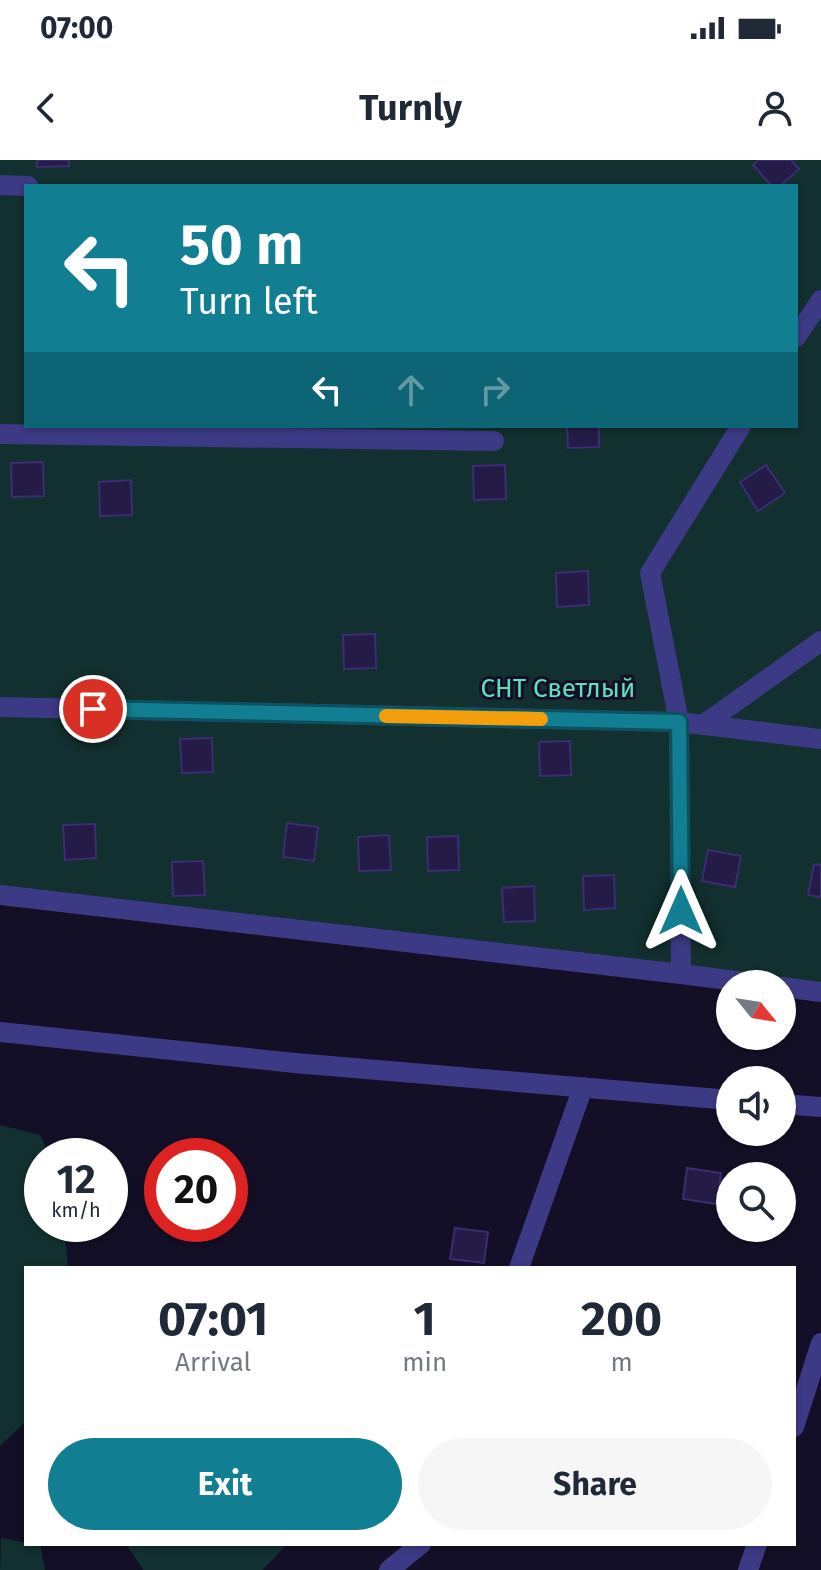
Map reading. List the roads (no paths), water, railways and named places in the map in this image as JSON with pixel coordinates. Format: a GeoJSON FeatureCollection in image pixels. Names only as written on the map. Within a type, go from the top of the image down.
{"type":"FeatureCollection","features":[{"type":"Feature","properties":{"kind":"lane"},"geometry":{"type":"LineString","coordinates":[[0,185],[24,186]]}},
{"type":"Feature","properties":{"kind":"lane"},"geometry":{"type":"LineString","coordinates":[[798,334],[821,300]]}},
{"type":"Feature","properties":{"kind":"lane"},"geometry":{"type":"LineString","coordinates":[[681,974],[679,722],[650,573],[740,428]]}},
{"type":"Feature","properties":{"kind":"lane"},"geometry":{"type":"LineString","coordinates":[[0,434],[494,441]]}},
{"type":"Feature","properties":{"kind":"lane"},"geometry":{"type":"LineString","coordinates":[[703,725],[821,641]]}},
{"type":"Feature","properties":{"kind":"lane"},"geometry":{"type":"LineString","coordinates":[[0,707],[679,722],[821,739]]}},
{"type":"Feature","properties":{"kind":"lane"},"geometry":{"type":"LineString","coordinates":[[0,895],[716,978]]}},
{"type":"Feature","properties":{"kind":"lane"},"geometry":{"type":"LineString","coordinates":[[796,989],[821,992]]}},
{"type":"Feature","properties":{"kind":"lane"},"geometry":{"type":"LineString","coordinates":[[0,1032],[295,1063],[716,1099]]}},
{"type":"Feature","properties":{"kind":"lane"},"geometry":{"type":"LineString","coordinates":[[520,1266],[583,1087]]}},
{"type":"Feature","properties":{"kind":"lane"},"geometry":{"type":"LineString","coordinates":[[796,1105],[821,1107]]}},
{"type":"Feature","properties":{"kind":"lane"},"geometry":{"type":"LineString","coordinates":[[796,1421],[821,1343]]}},
{"type":"Feature","properties":{"kind":"lane"},"geometry":{"type":"LineString","coordinates":[[389,1570],[419,1546]]}},
{"type":"Feature","properties":{"kind":"lane"},"geometry":{"type":"LineString","coordinates":[[748,1570],[756,1546]]}},
{"type":"Feature","properties":{"kind":"park label","name":"СНТ Светлый"},"geometry":{"type":"Point","coordinates":[558,688]}}]}
